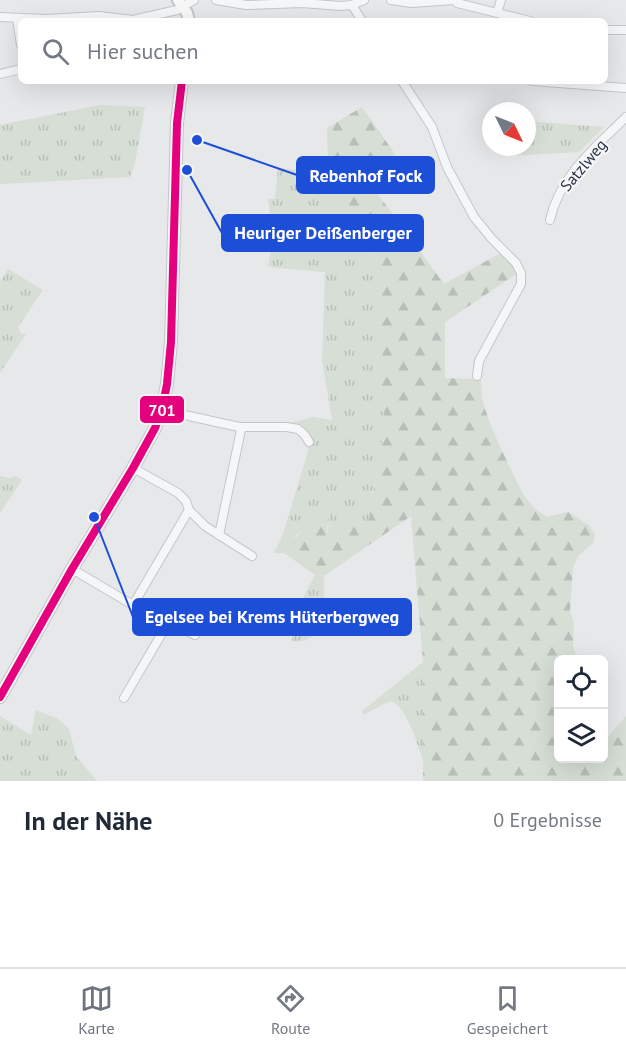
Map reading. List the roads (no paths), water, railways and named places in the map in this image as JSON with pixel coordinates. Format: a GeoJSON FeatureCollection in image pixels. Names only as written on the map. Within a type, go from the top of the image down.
{"type":"FeatureCollection","features":[{"type":"Feature","properties":{"kind":"street"},"geometry":{"type":"LineString","coordinates":[[145,18],[163,14],[181,3],[194,0]]}},
{"type":"Feature","properties":{"kind":"street"},"geometry":{"type":"LineString","coordinates":[[216,0],[246,5],[302,3],[340,6],[352,5],[364,0]]}},
{"type":"Feature","properties":{"kind":"street"},"geometry":{"type":"LineString","coordinates":[[391,0],[411,3],[455,0],[458,3],[518,18]]}},
{"type":"Feature","properties":{"kind":"street"},"geometry":{"type":"LineString","coordinates":[[497,13],[501,0]]}},
{"type":"Feature","properties":{"kind":"street"},"geometry":{"type":"LineString","coordinates":[[181,3],[188,18]]}},
{"type":"Feature","properties":{"kind":"street"},"geometry":{"type":"LineString","coordinates":[[352,5],[360,18]]}},
{"type":"Feature","properties":{"kind":"street"},"geometry":{"type":"LineString","coordinates":[[44,18],[99,16],[112,18]]}},
{"type":"Feature","properties":{"kind":"street"},"geometry":{"type":"LineString","coordinates":[[0,17],[17,19],[18,26]]}},
{"type":"Feature","properties":{"kind":"street"},"geometry":{"type":"LineString","coordinates":[[608,30],[626,30]]}},
{"type":"Feature","properties":{"kind":"street"},"geometry":{"type":"LineString","coordinates":[[0,74],[18,70]]}},
{"type":"Feature","properties":{"kind":"street"},"geometry":{"type":"LineString","coordinates":[[0,697],[72,569],[133,468],[162,410],[171,342],[177,123],[182,84]]}},
{"type":"Feature","properties":{"kind":"street"},"geometry":{"type":"LineString","coordinates":[[404,84],[432,127],[447,167],[474,217],[492,240],[516,263],[521,273],[521,284],[479,361],[477,376]]}},
{"type":"Feature","properties":{"kind":"street"},"geometry":{"type":"LineString","coordinates":[[572,84],[626,88]]}},
{"type":"Feature","properties":{"kind":"street","name":"Satzlweg"},"geometry":{"type":"LineString","coordinates":[[550,219],[554,201],[563,185],[588,154],[626,117]]}},
{"type":"Feature","properties":{"kind":"street"},"geometry":{"type":"LineString","coordinates":[[162,410],[239,427],[245,425],[298,429],[309,442]]}},
{"type":"Feature","properties":{"kind":"street"},"geometry":{"type":"LineString","coordinates":[[219,535],[241,430],[239,427]]}},
{"type":"Feature","properties":{"kind":"street"},"geometry":{"type":"LineString","coordinates":[[133,468],[178,493],[186,501],[189,510],[219,535],[252,556]]}},
{"type":"Feature","properties":{"kind":"street"},"geometry":{"type":"LineString","coordinates":[[133,605],[189,510]]}},
{"type":"Feature","properties":{"kind":"street"},"geometry":{"type":"LineString","coordinates":[[72,569],[133,605],[195,635]]}},
{"type":"Feature","properties":{"kind":"street"},"geometry":{"type":"LineString","coordinates":[[124,698],[168,623]]}},
{"type":"Feature","properties":{"kind":"place","name":"Rebenhof Fock"},"geometry":{"type":"Point","coordinates":[197,140]}},
{"type":"Feature","properties":{"kind":"place","name":"Heuriger Deißenberger"},"geometry":{"type":"Point","coordinates":[187,170]}},
{"type":"Feature","properties":{"kind":"place","name":"Egelsee bei Krems Hüterbergweg"},"geometry":{"type":"Point","coordinates":[94,517]}}]}
